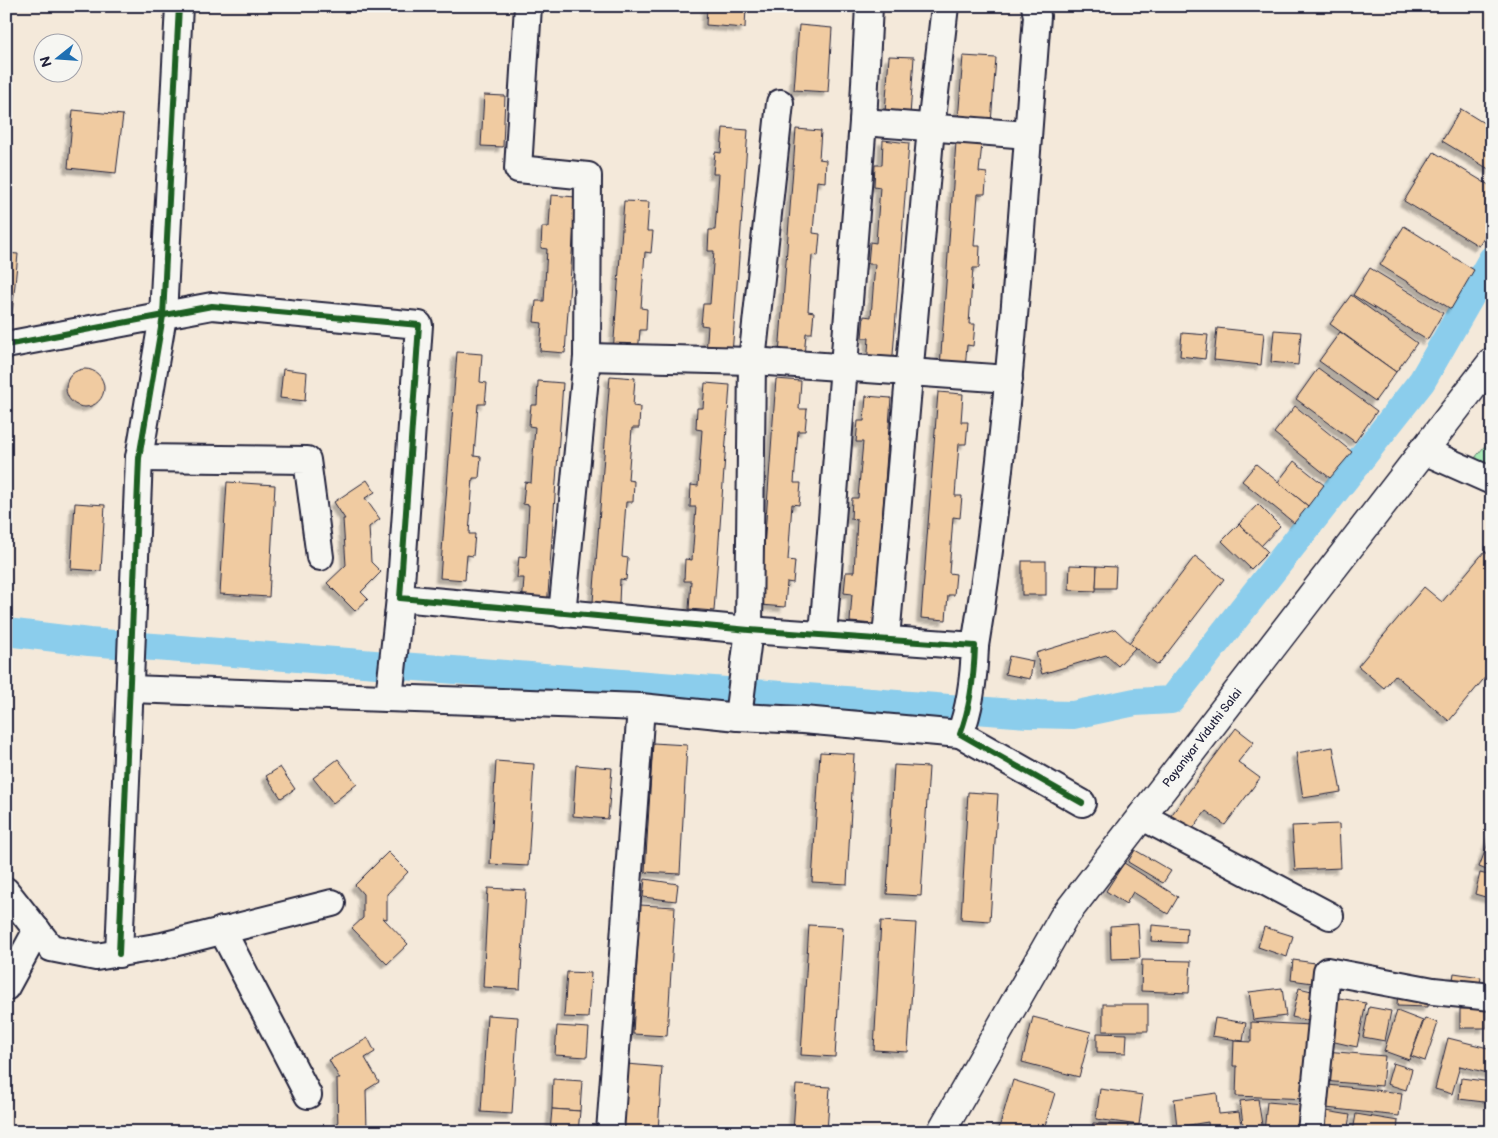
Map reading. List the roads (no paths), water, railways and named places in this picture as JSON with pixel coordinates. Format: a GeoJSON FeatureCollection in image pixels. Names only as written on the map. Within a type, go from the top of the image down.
{"type":"FeatureCollection","features":[{"type":"Feature","properties":{"kind":"main road","name":"Payaniyar Viduthi Salai"},"geometry":{"type":"LineString","coordinates":[[941,1132],[1063,918],[1422,450],[1492,362]]}},
{"type":"Feature","properties":{"kind":"street"},"geometry":{"type":"LineString","coordinates":[[119,954],[139,458],[163,316],[179,6]]}},
{"type":"Feature","properties":{"kind":"street"},"geometry":{"type":"LineString","coordinates":[[528,6],[518,169],[588,176],[587,357],[562,614]]}},
{"type":"Feature","properties":{"kind":"street"},"geometry":{"type":"LineString","coordinates":[[822,635],[862,122],[869,6]]}},
{"type":"Feature","properties":{"kind":"street"},"geometry":{"type":"LineString","coordinates":[[886,638],[931,127],[945,6]]}},
{"type":"Feature","properties":{"kind":"street"},"geometry":{"type":"LineString","coordinates":[[964,724],[975,657],[1009,379],[1037,16],[1035,6]]}},
{"type":"Feature","properties":{"kind":"street"},"geometry":{"type":"LineString","coordinates":[[739,709],[748,638],[752,361],[780,104]]}},
{"type":"Feature","properties":{"kind":"street"},"geometry":{"type":"LineString","coordinates":[[862,122],[1028,135]]}},
{"type":"Feature","properties":{"kind":"street"},"geometry":{"type":"LineString","coordinates":[[6,345],[212,306],[419,325],[400,598],[391,686]]}},
{"type":"Feature","properties":{"kind":"street"},"geometry":{"type":"LineString","coordinates":[[587,357],[752,361],[1009,379]]}},
{"type":"Feature","properties":{"kind":"street"},"geometry":{"type":"LineString","coordinates":[[1422,450],[1492,481]]}},
{"type":"Feature","properties":{"kind":"street"},"geometry":{"type":"LineString","coordinates":[[139,458],[307,460],[320,557]]}},
{"type":"Feature","properties":{"kind":"street"},"geometry":{"type":"LineString","coordinates":[[400,598],[562,614],[748,638],[822,635],[886,638],[975,657]]}},
{"type":"Feature","properties":{"kind":"street"},"geometry":{"type":"LineString","coordinates":[[130,679],[391,686],[641,706],[739,709],[803,720],[964,724],[1082,803]]}},
{"type":"Feature","properties":{"kind":"street"},"geometry":{"type":"LineString","coordinates":[[610,1132],[641,706]]}},
{"type":"Feature","properties":{"kind":"street"},"geometry":{"type":"LineString","coordinates":[[1141,816],[1330,916]]}},
{"type":"Feature","properties":{"kind":"street"},"geometry":{"type":"LineString","coordinates":[[6,891],[51,948],[96,958],[332,903]]}},
{"type":"Feature","properties":{"kind":"street"},"geometry":{"type":"LineString","coordinates":[[6,987],[37,930]]}},
{"type":"Feature","properties":{"kind":"street"},"geometry":{"type":"LineString","coordinates":[[222,930],[308,1095]]}},
{"type":"Feature","properties":{"kind":"street"},"geometry":{"type":"LineString","coordinates":[[1311,1132],[1327,971],[1433,991],[1492,997]]}},
{"type":"Feature","properties":{"kind":"waterway"},"geometry":{"type":"LineString","coordinates":[[6,632],[89,642],[1028,714],[1073,715],[1135,702],[1171,700],[1422,381],[1492,259]]}}]}
